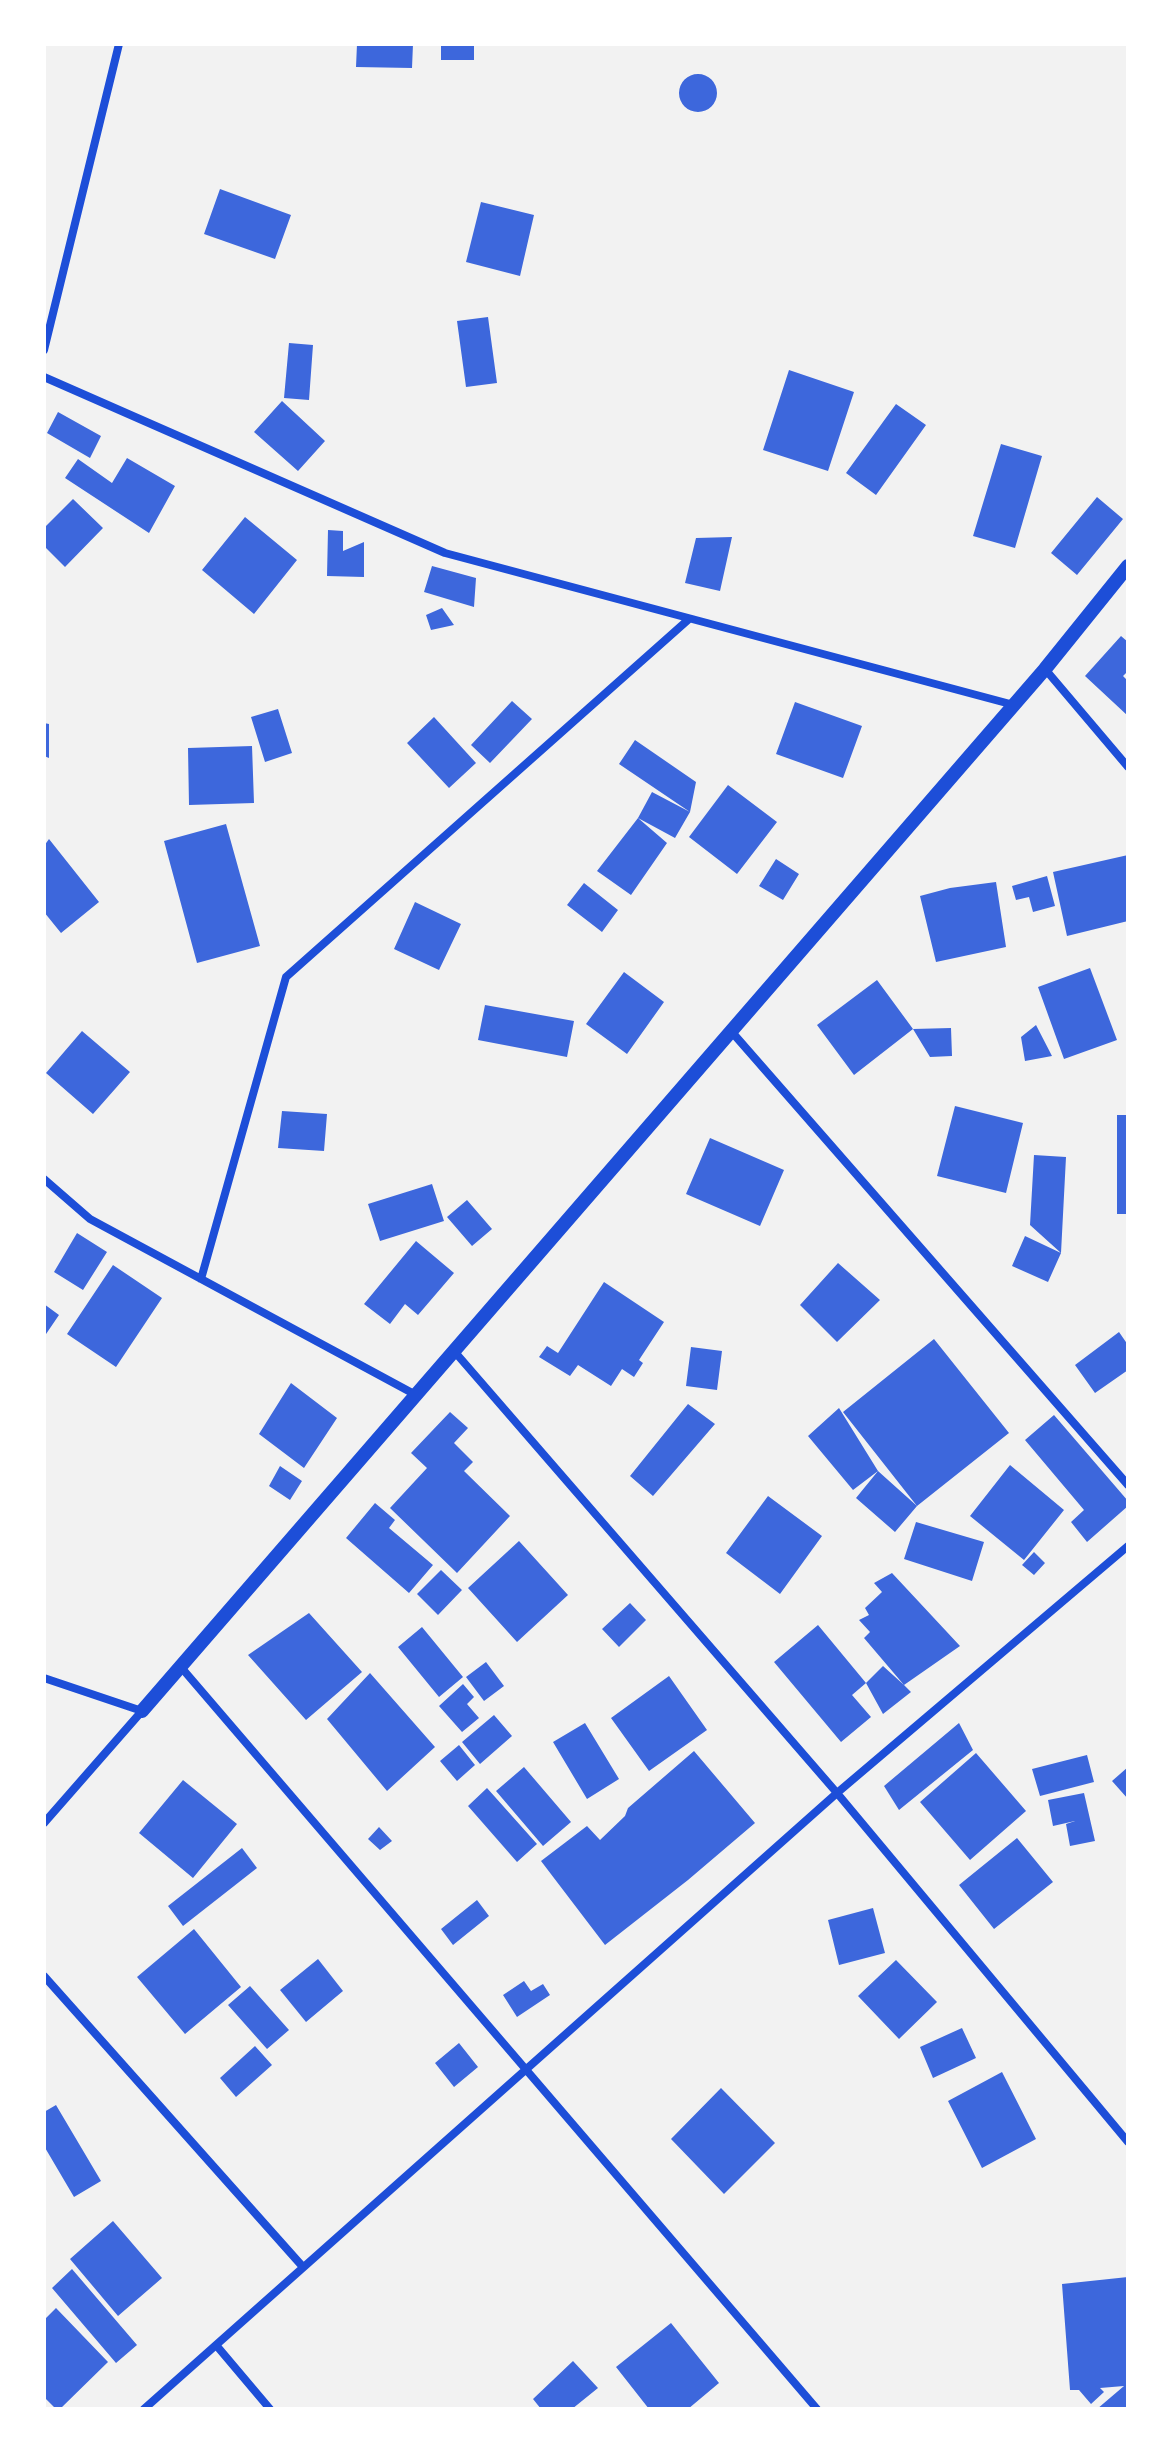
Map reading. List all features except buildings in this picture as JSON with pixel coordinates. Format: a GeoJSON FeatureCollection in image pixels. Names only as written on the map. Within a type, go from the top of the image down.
{"type":"FeatureCollection","features":[{"type":"Feature","properties":{"kind":"street"},"geometry":{"type":"LineString","coordinates":[[44,350],[119,44]]}},
{"type":"Feature","properties":{"kind":"street"},"geometry":{"type":"LineString","coordinates":[[44,377],[445,553],[1014,705]]}},
{"type":"Feature","properties":{"kind":"street"},"geometry":{"type":"LineString","coordinates":[[44,1823],[1014,705],[1128,566]]}},
{"type":"Feature","properties":{"kind":"street"},"geometry":{"type":"LineString","coordinates":[[201,1279],[286,977],[689,619]]}},
{"type":"Feature","properties":{"kind":"street"},"geometry":{"type":"LineString","coordinates":[[1045,669],[1128,767]]}},
{"type":"Feature","properties":{"kind":"street"},"geometry":{"type":"LineString","coordinates":[[731,1031],[1128,1485]]}},
{"type":"Feature","properties":{"kind":"street"},"geometry":{"type":"LineString","coordinates":[[44,1179],[90,1219],[416,1395]]}},
{"type":"Feature","properties":{"kind":"street"},"geometry":{"type":"LineString","coordinates":[[454,1351],[837,1793],[1128,2142]]}},
{"type":"Feature","properties":{"kind":"street"},"geometry":{"type":"LineString","coordinates":[[144,2409],[837,1793],[1128,1546]]}},
{"type":"Feature","properties":{"kind":"street"},"geometry":{"type":"LineString","coordinates":[[180,1666],[817,2409]]}},
{"type":"Feature","properties":{"kind":"street"},"geometry":{"type":"LineString","coordinates":[[44,1678],[142,1711]]}},
{"type":"Feature","properties":{"kind":"street"},"geometry":{"type":"LineString","coordinates":[[44,1976],[303,2267]]}},
{"type":"Feature","properties":{"kind":"street"},"geometry":{"type":"LineString","coordinates":[[216,2345],[270,2409]]}}]}
